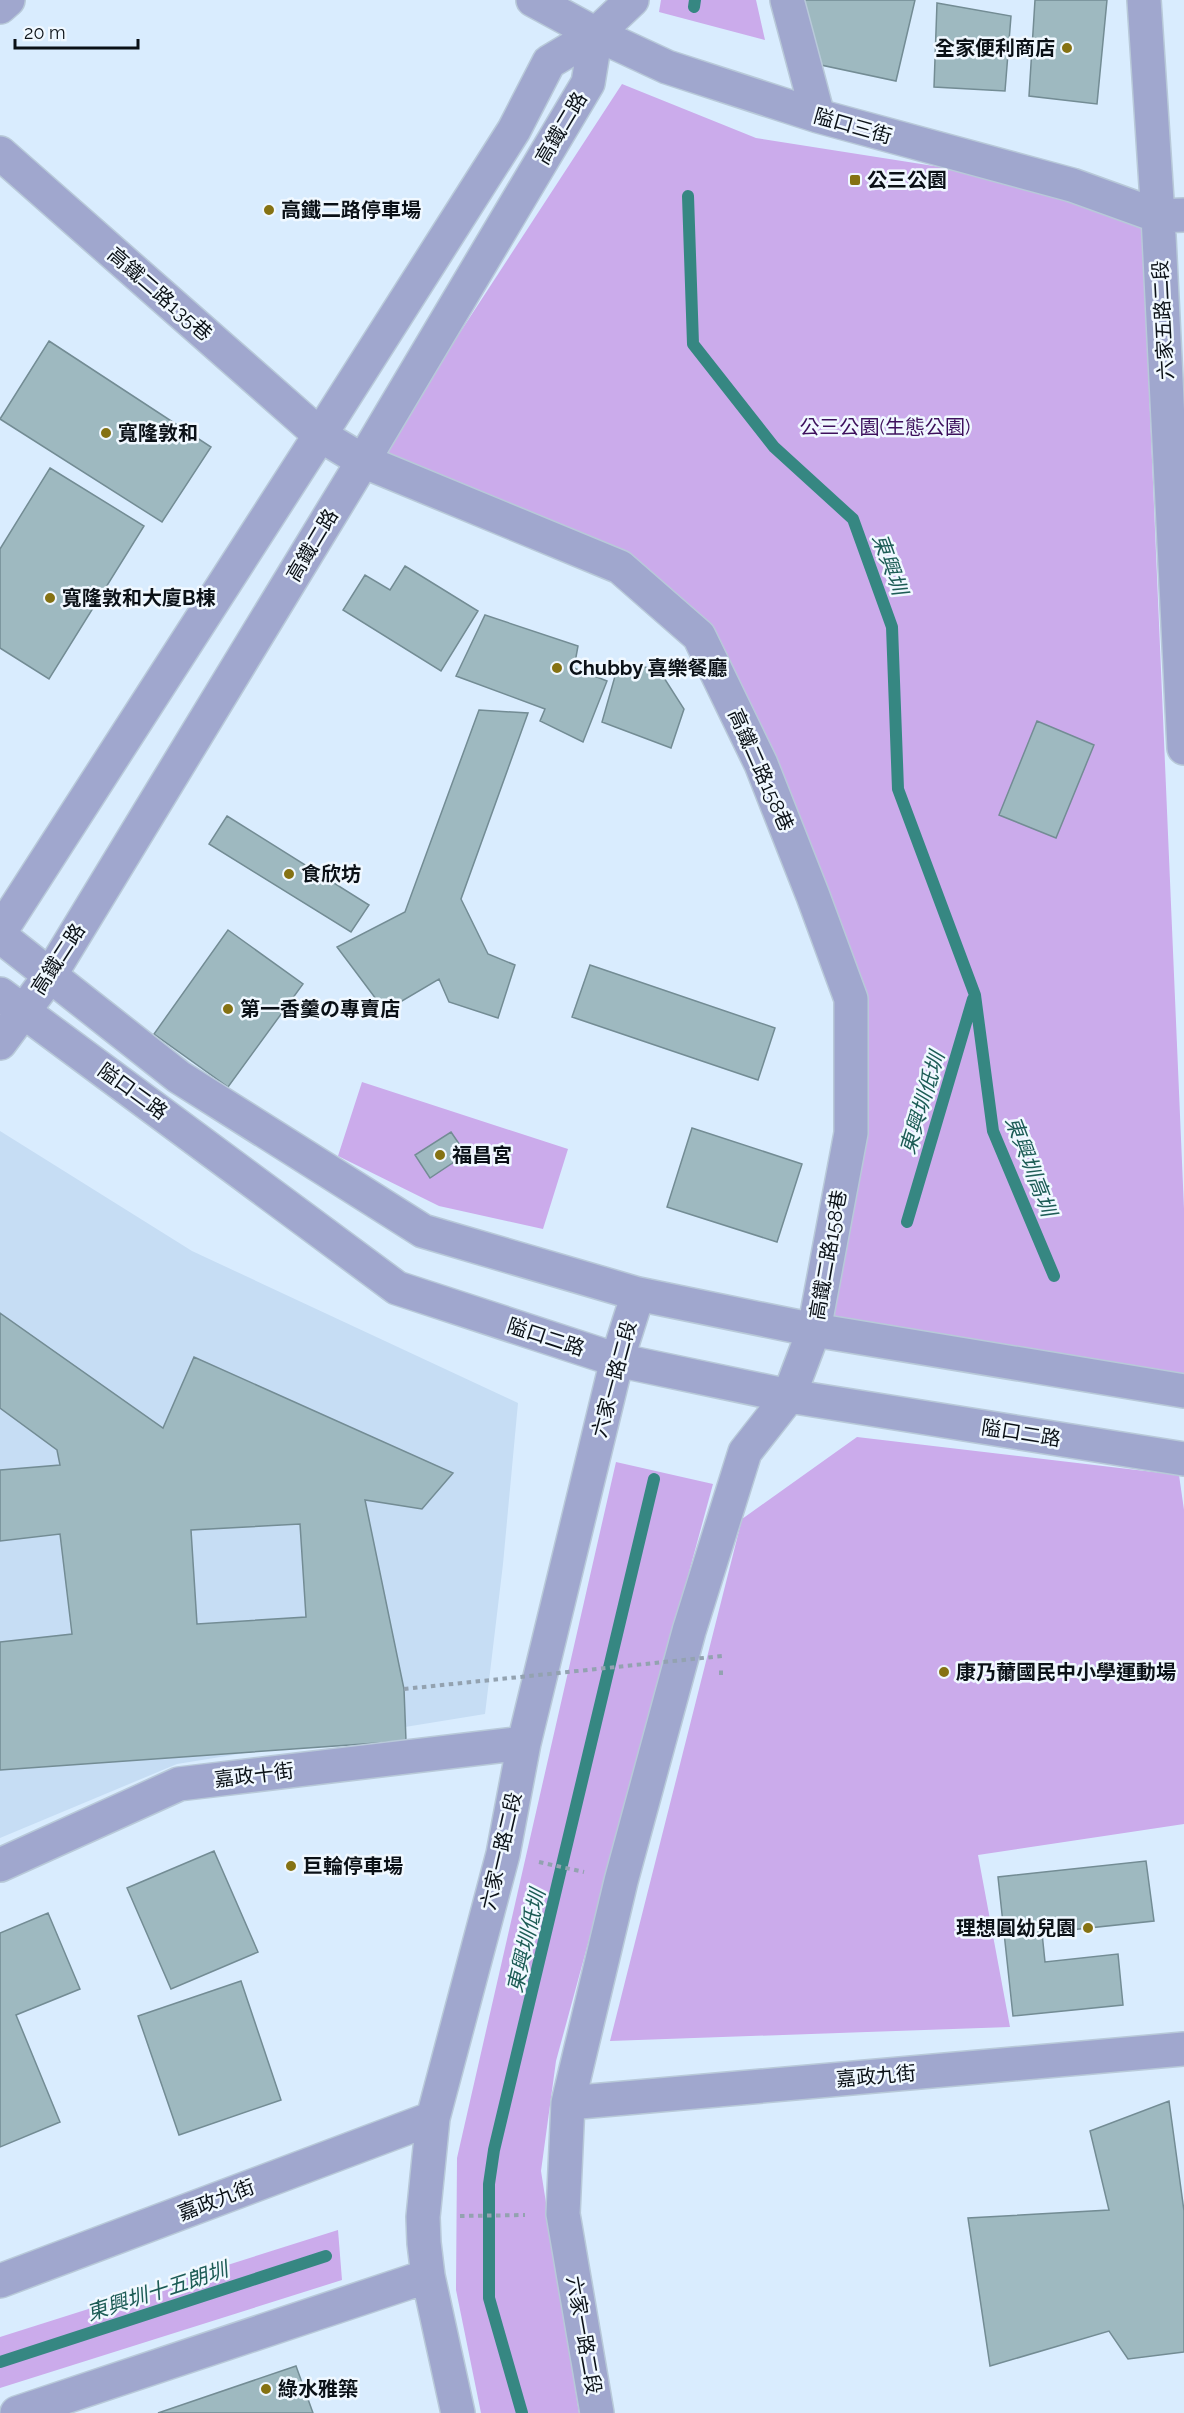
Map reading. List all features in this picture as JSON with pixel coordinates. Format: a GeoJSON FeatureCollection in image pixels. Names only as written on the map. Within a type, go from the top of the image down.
{"type":"FeatureCollection","features":[{"type":"Feature","properties":{"kind":"street"},"geometry":{"type":"LineString","coordinates":[[0,7],[8,0]]}},
{"type":"Feature","properties":{"kind":"street","name":"隘口三街"},"geometry":{"type":"LineString","coordinates":[[533,0],[596,34],[667,67],[818,116],[1072,185],[1171,215]]}},
{"type":"Feature","properties":{"kind":"street","name":"高鐵二路"},"geometry":{"type":"LineString","coordinates":[[0,932],[514,129],[549,62],[596,34],[632,0]]}},
{"type":"Feature","properties":{"kind":"street"},"geometry":{"type":"LineString","coordinates":[[787,0],[818,116]]}},
{"type":"Feature","properties":{"kind":"street","name":"六家五路二段"},"geometry":{"type":"LineString","coordinates":[[1144,0],[1171,215],[1184,748]]}},
{"type":"Feature","properties":{"kind":"street","name":"高鐵二路"},"geometry":{"type":"LineString","coordinates":[[0,1043],[12,1003],[49,977],[363,461],[588,84],[596,34]]}},
{"type":"Feature","properties":{"kind":"street","name":"高鐵二路135巷"},"geometry":{"type":"LineString","coordinates":[[0,153],[320,435]]}},
{"type":"Feature","properties":{"kind":"street","name":"高鐵二路158巷"},"geometry":{"type":"LineString","coordinates":[[320,435],[363,461],[620,567],[699,636],[761,764],[851,999],[851,1133],[814,1330]]}},
{"type":"Feature","properties":{"kind":"street","name":"隘口二路"},"geometry":{"type":"LineString","coordinates":[[0,936],[49,977],[179,1077],[423,1230],[638,1294],[814,1330],[1184,1391]]}},
{"type":"Feature","properties":{"kind":"street","name":"隘口二路"},"geometry":{"type":"LineString","coordinates":[[12,1003],[397,1287],[617,1360],[789,1396],[1184,1459]]}},
{"type":"Feature","properties":{"kind":"street","name":"六家一路二段"},"geometry":{"type":"LineString","coordinates":[[458,2413],[428,2277],[423,2217],[433,2118],[503,1854],[524,1743],[617,1360],[638,1294]]}},
{"type":"Feature","properties":{"kind":"street","name":"六家一路二段"},"geometry":{"type":"LineString","coordinates":[[597,2413],[562,2214],[568,2103],[621,1881],[689,1630],[745,1452],[789,1396],[814,1330]]}},
{"type":"Feature","properties":{"kind":"street","name":"嘉政十街"},"geometry":{"type":"LineString","coordinates":[[0,1865],[179,1784],[524,1743]]}},
{"type":"Feature","properties":{"kind":"street","name":"嘉政九街"},"geometry":{"type":"LineString","coordinates":[[568,2103],[1184,2049]]}},
{"type":"Feature","properties":{"kind":"street","name":"嘉政九街"},"geometry":{"type":"LineString","coordinates":[[0,2281],[433,2118]]}},
{"type":"Feature","properties":{"kind":"street"},"geometry":{"type":"LineString","coordinates":[[17,2413],[428,2277]]}},
{"type":"Feature","properties":{"kind":"path"},"geometry":{"type":"LineString","coordinates":[[404,1689],[722,1656]]}},
{"type":"Feature","properties":{"kind":"path"},"geometry":{"type":"LineString","coordinates":[[503,1854],[621,1881]]}},
{"type":"Feature","properties":{"kind":"path"},"geometry":{"type":"LineString","coordinates":[[423,2217],[562,2214]]}},
{"type":"Feature","properties":{"kind":"shaded area"},"geometry":{"type":"Polygon","coordinates":[[[0,1131],[192,1251],[518,1403],[503,1564],[485,1714],[177,1764],[0,1838],[0,1131]]]}},
{"type":"Feature","properties":{"kind":"green space"},"geometry":{"type":"Polygon","coordinates":[[[661,0],[756,0],[765,40],[659,12],[661,0]]]}},
{"type":"Feature","properties":{"kind":"green space","name":"公三公園(生態公園)"},"geometry":{"type":"Polygon","coordinates":[[[622,84],[756,138],[972,172],[1142,225],[1184,1209],[1184,1377],[827,1315],[866,998],[708,624],[380,455],[622,84]]]}},
{"type":"Feature","properties":{"kind":"green space"},"geometry":{"type":"Polygon","coordinates":[[[362,1082],[568,1149],[543,1229],[439,1206],[338,1156],[362,1082]]]}},
{"type":"Feature","properties":{"kind":"green space","name":"康乃薾國民中小學運動場"},"geometry":{"type":"Polygon","coordinates":[[[857,1437],[1179,1475],[1184,1510],[1184,1824],[978,1855],[1010,2027],[610,2041],[742,1519],[857,1437]]]}},
{"type":"Feature","properties":{"kind":"green space"},"geometry":{"type":"Polygon","coordinates":[[[616,1462],[713,1484],[556,2061],[541,2171],[579,2413],[481,2413],[456,2290],[457,2158],[616,1462]]]}},
{"type":"Feature","properties":{"kind":"green space"},"geometry":{"type":"Polygon","coordinates":[[[338,2230],[342,2280],[0,2388],[0,2337],[338,2230]]]}},
{"type":"Feature","properties":{"kind":"building"},"geometry":{"type":"Polygon","coordinates":[[[802,0],[915,0],[896,81],[821,65],[802,0]]]}},
{"type":"Feature","properties":{"kind":"building","name":"全家便利商店"},"geometry":{"type":"Polygon","coordinates":[[[1035,0],[1107,0],[1097,104],[1029,96],[1035,0]]]}},
{"type":"Feature","properties":{"kind":"building"},"geometry":{"type":"Polygon","coordinates":[[[937,3],[1011,16],[1005,91],[934,87],[937,3]]]}},
{"type":"Feature","properties":{"kind":"building","name":"寬隆敦和"},"geometry":{"type":"Polygon","coordinates":[[[49,341],[211,447],[162,522],[0,419],[49,341]]]}},
{"type":"Feature","properties":{"kind":"building","name":"寬隆敦和大廈B棟"},"geometry":{"type":"Polygon","coordinates":[[[50,468],[144,526],[49,679],[0,648],[0,549],[50,468]]]}},
{"type":"Feature","properties":{"kind":"building"},"geometry":{"type":"Polygon","coordinates":[[[405,566],[478,611],[441,671],[343,610],[365,575],[390,590],[405,566]]]}},
{"type":"Feature","properties":{"kind":"building"},"geometry":{"type":"Polygon","coordinates":[[[485,615],[578,646],[574,668],[607,681],[583,742],[540,721],[545,709],[456,676],[485,615]]]}},
{"type":"Feature","properties":{"kind":"building"},"geometry":{"type":"Polygon","coordinates":[[[619,662],[659,670],[684,709],[671,748],[602,722],[619,662]]]}},
{"type":"Feature","properties":{"kind":"building"},"geometry":{"type":"Polygon","coordinates":[[[479,710],[528,713],[461,899],[488,954],[515,965],[498,1018],[449,1002],[439,979],[385,1011],[337,947],[405,912],[479,710]]]}},
{"type":"Feature","properties":{"kind":"building"},"geometry":{"type":"Polygon","coordinates":[[[1037,721],[1094,745],[1056,838],[999,815],[1037,721]]]}},
{"type":"Feature","properties":{"kind":"building","name":"食欣坊"},"geometry":{"type":"Polygon","coordinates":[[[227,816],[369,905],[351,932],[209,844],[227,816]]]}},
{"type":"Feature","properties":{"kind":"building","name":"第一香羹の專賣店"},"geometry":{"type":"Polygon","coordinates":[[[228,930],[303,984],[228,1087],[154,1034],[228,930]]]}},
{"type":"Feature","properties":{"kind":"building"},"geometry":{"type":"Polygon","coordinates":[[[590,965],[775,1028],[758,1080],[572,1017],[590,965]]]}},
{"type":"Feature","properties":{"kind":"building"},"geometry":{"type":"Polygon","coordinates":[[[692,1128],[802,1164],[777,1242],[667,1207],[692,1128]]]}},
{"type":"Feature","properties":{"kind":"building","name":"福昌宮"},"geometry":{"type":"Polygon","coordinates":[[[451,1132],[466,1154],[430,1178],[415,1155],[451,1132]]]}},
{"type":"Feature","properties":{"kind":"building"},"geometry":{"type":"Polygon","coordinates":[[[0,1313],[163,1428],[194,1357],[453,1473],[422,1509],[365,1500],[404,1689],[406,1741],[0,1770],[0,1642],[72,1634],[60,1534],[0,1541],[0,1470],[60,1465],[57,1450],[0,1408],[0,1313]],[[300,1524],[191,1530],[197,1624],[306,1617],[300,1524]]]}},
{"type":"Feature","properties":{"kind":"building"},"geometry":{"type":"Polygon","coordinates":[[[214,1851],[258,1952],[171,1989],[127,1888],[214,1851]]]}},
{"type":"Feature","properties":{"kind":"building"},"geometry":{"type":"Polygon","coordinates":[[[1146,1861],[1154,1921],[1042,1933],[1045,1962],[1118,1954],[1123,2005],[1013,2016],[998,1877],[1146,1861]]]}},
{"type":"Feature","properties":{"kind":"building"},"geometry":{"type":"Polygon","coordinates":[[[48,1913],[80,1989],[16,2015],[60,2122],[0,2147],[0,1933],[48,1913]]]}},
{"type":"Feature","properties":{"kind":"building"},"geometry":{"type":"Polygon","coordinates":[[[241,1981],[281,2100],[179,2135],[138,2016],[241,1981]]]}},
{"type":"Feature","properties":{"kind":"building"},"geometry":{"type":"Polygon","coordinates":[[[1169,2101],[1184,2211],[1184,2352],[1128,2359],[1109,2331],[990,2366],[968,2218],[1109,2210],[1090,2131],[1169,2101]]]}},
{"type":"Feature","properties":{"kind":"building","name":"綠水雅築"},"geometry":{"type":"Polygon","coordinates":[[[296,2366],[313,2413],[158,2413],[296,2366]]]}},
{"type":"Feature","properties":{"kind":"waterway","name":"東興圳"},"geometry":{"type":"LineString","coordinates":[[694,7],[695,0]]}},
{"type":"Feature","properties":{"kind":"waterway","name":"東興圳"},"geometry":{"type":"LineString","coordinates":[[688,196],[693,344],[774,447],[853,519],[892,627],[898,789],[975,995],[993,1131],[1054,1276]]}},
{"type":"Feature","properties":{"kind":"waterway","name":"東興圳低圳"},"geometry":{"type":"LineString","coordinates":[[907,1222],[973,999]]}},
{"type":"Feature","properties":{"kind":"waterway","name":"東興圳低圳"},"geometry":{"type":"LineString","coordinates":[[522,2413],[489,2298],[489,2184],[494,2150],[654,1479]]}},
{"type":"Feature","properties":{"kind":"waterway","name":"東興圳十五朗圳"},"geometry":{"type":"LineString","coordinates":[[0,2362],[326,2256]]}},
{"type":"Feature","properties":{"kind":"place","name":"全家便利商店"},"geometry":{"type":"Point","coordinates":[1067,48]}},
{"type":"Feature","properties":{"kind":"place","name":"公三公園"},"geometry":{"type":"Point","coordinates":[855,180]}},
{"type":"Feature","properties":{"kind":"place","name":"高鐵二路停車場"},"geometry":{"type":"Point","coordinates":[269,210]}},
{"type":"Feature","properties":{"kind":"place","name":"寬隆敦和"},"geometry":{"type":"Point","coordinates":[106,433]}},
{"type":"Feature","properties":{"kind":"place","name":"寬隆敦和大廈B棟"},"geometry":{"type":"Point","coordinates":[50,598]}},
{"type":"Feature","properties":{"kind":"place","name":"Chubby 喜樂餐廳"},"geometry":{"type":"Point","coordinates":[557,668]}},
{"type":"Feature","properties":{"kind":"place","name":"食欣坊"},"geometry":{"type":"Point","coordinates":[289,874]}},
{"type":"Feature","properties":{"kind":"place","name":"第一香羹の專賣店"},"geometry":{"type":"Point","coordinates":[228,1009]}},
{"type":"Feature","properties":{"kind":"place","name":"福昌宮"},"geometry":{"type":"Point","coordinates":[440,1155]}},
{"type":"Feature","properties":{"kind":"place","name":"康乃薾國民中小學運動場"},"geometry":{"type":"Point","coordinates":[944,1672]}},
{"type":"Feature","properties":{"kind":"place","name":"巨輪停車場"},"geometry":{"type":"Point","coordinates":[291,1866]}},
{"type":"Feature","properties":{"kind":"place","name":"理想圓幼兒園"},"geometry":{"type":"Point","coordinates":[1088,1928]}},
{"type":"Feature","properties":{"kind":"place","name":"綠水雅築"},"geometry":{"type":"Point","coordinates":[266,2389]}},
{"type":"Feature","properties":{"kind":"water label","name":"東興圳高圳"},"geometry":{"type":"Point","coordinates":[1031,1166]}}]}
